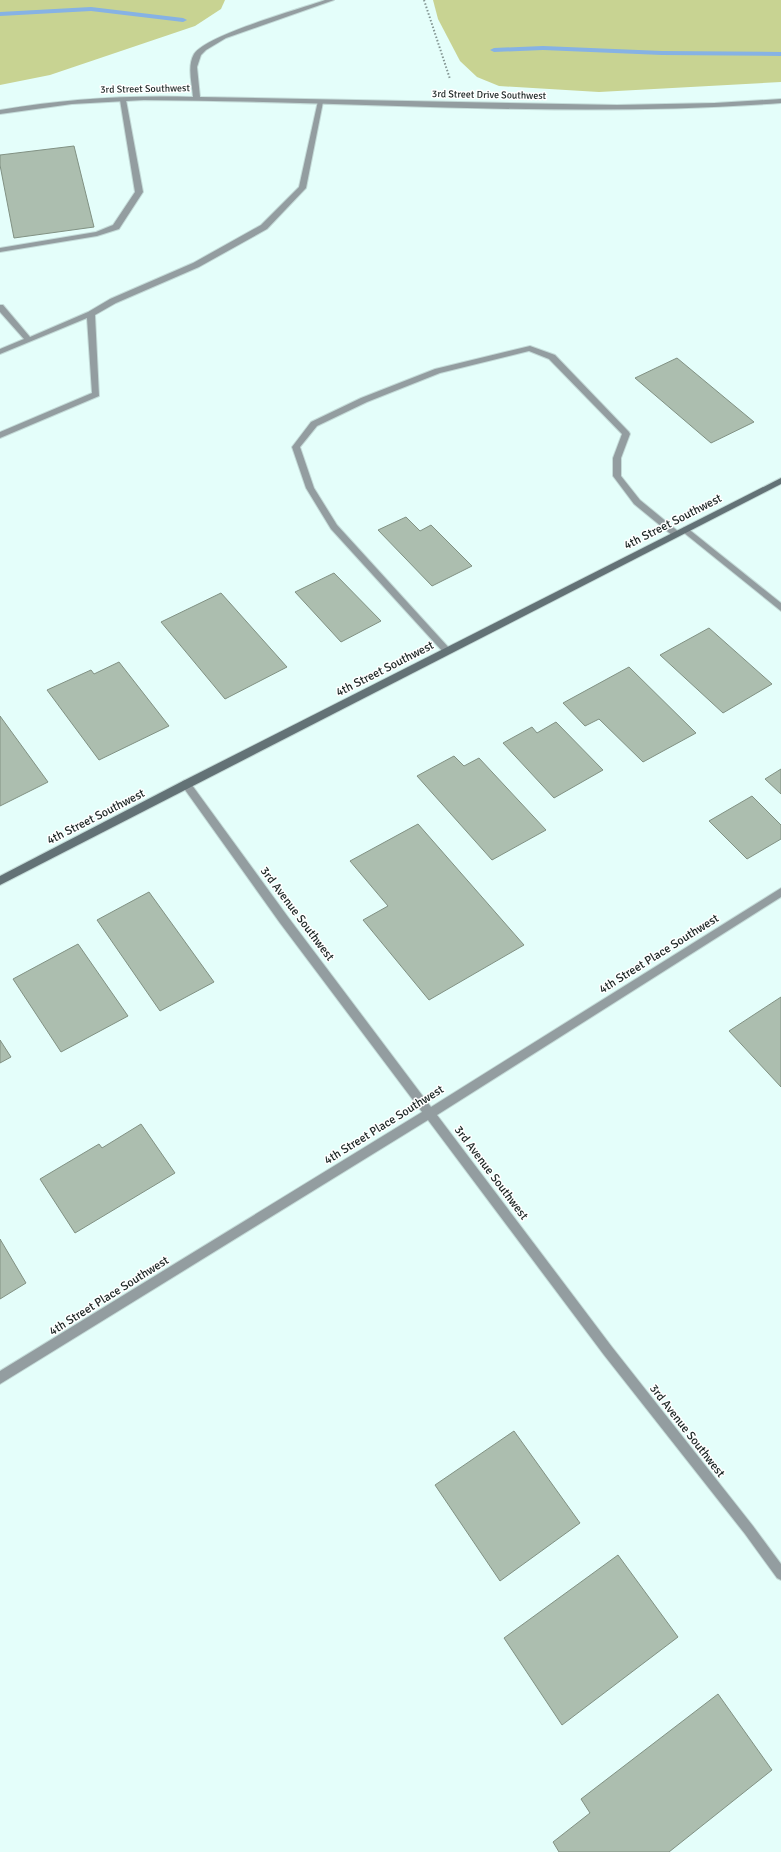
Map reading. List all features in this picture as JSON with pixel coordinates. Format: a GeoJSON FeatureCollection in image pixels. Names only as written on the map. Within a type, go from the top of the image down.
{"type":"FeatureCollection","features":[{"type":"Feature","properties":{"kind":"main road","name":"4th Street Southwest"},"geometry":{"type":"LineString","coordinates":[[0,881],[186,784],[781,481]]}},
{"type":"Feature","properties":{"kind":"street","name":"3rd Street Southwest"},"geometry":{"type":"LineString","coordinates":[[0,112],[71,102],[197,98],[193,60],[199,50],[210,42],[224,36],[331,0]]}},
{"type":"Feature","properties":{"kind":"street","name":"3rd Street Drive Southwest"},"geometry":{"type":"LineString","coordinates":[[197,98],[631,108],[692,107],[781,101]]}},
{"type":"Feature","properties":{"kind":"street"},"geometry":{"type":"LineString","coordinates":[[0,250],[97,234],[116,228],[139,192],[123,100]]}},
{"type":"Feature","properties":{"kind":"street"},"geometry":{"type":"LineString","coordinates":[[0,352],[91,314],[113,301],[196,265],[264,227],[302,188],[320,102]]}},
{"type":"Feature","properties":{"kind":"street"},"geometry":{"type":"LineString","coordinates":[[0,307],[29,340]]}},
{"type":"Feature","properties":{"kind":"street"},"geometry":{"type":"LineString","coordinates":[[0,435],[96,394],[91,314]]}},
{"type":"Feature","properties":{"kind":"street"},"geometry":{"type":"LineString","coordinates":[[447,651],[334,527],[310,488],[296,447],[314,424],[364,400],[438,371],[530,348],[552,357],[626,434],[617,458],[617,476],[637,502],[676,534]]}},
{"type":"Feature","properties":{"kind":"street"},"geometry":{"type":"LineString","coordinates":[[686,530],[781,608]]}},
{"type":"Feature","properties":{"kind":"street","name":"3rd Avenue Southwest"},"geometry":{"type":"LineString","coordinates":[[186,784],[284,920],[608,1351],[744,1524],[781,1574]]}},
{"type":"Feature","properties":{"kind":"street","name":"4th Street Place Southwest"},"geometry":{"type":"LineString","coordinates":[[0,1378],[430,1113],[781,892]]}},
{"type":"Feature","properties":{"kind":"path"},"geometry":{"type":"LineString","coordinates":[[424,0],[451,82]]}},
{"type":"Feature","properties":{"kind":"green space"},"geometry":{"type":"Polygon","coordinates":[[[0,0],[225,0],[221,9],[195,26],[50,75],[0,85],[0,0]]]}},
{"type":"Feature","properties":{"kind":"green space"},"geometry":{"type":"Polygon","coordinates":[[[433,0],[781,0],[781,82],[599,92],[499,86],[477,77],[460,61],[438,19],[433,0]]]}},
{"type":"Feature","properties":{"kind":"building"},"geometry":{"type":"Polygon","coordinates":[[[74,146],[94,227],[14,238],[0,165],[0,155],[74,146]]]}},
{"type":"Feature","properties":{"kind":"building"},"geometry":{"type":"Polygon","coordinates":[[[677,358],[754,422],[711,443],[635,378],[677,358]]]}},
{"type":"Feature","properties":{"kind":"building"},"geometry":{"type":"Polygon","coordinates":[[[406,517],[420,531],[431,525],[472,566],[432,586],[378,530],[406,517]]]}},
{"type":"Feature","properties":{"kind":"building"},"geometry":{"type":"Polygon","coordinates":[[[334,573],[381,621],[341,642],[295,592],[334,573]]]}},
{"type":"Feature","properties":{"kind":"building"},"geometry":{"type":"Polygon","coordinates":[[[221,593],[287,667],[225,699],[161,622],[221,593]]]}},
{"type":"Feature","properties":{"kind":"building"},"geometry":{"type":"Polygon","coordinates":[[[709,628],[772,684],[723,713],[660,655],[709,628]]]}},
{"type":"Feature","properties":{"kind":"building"},"geometry":{"type":"Polygon","coordinates":[[[119,662],[169,726],[99,760],[47,690],[91,670],[94,674],[119,662]]]}},
{"type":"Feature","properties":{"kind":"building"},"geometry":{"type":"Polygon","coordinates":[[[629,667],[696,733],[643,762],[599,719],[585,726],[563,703],[629,667]]]}},
{"type":"Feature","properties":{"kind":"building"},"geometry":{"type":"Polygon","coordinates":[[[0,716],[48,782],[0,806],[0,716]]]}},
{"type":"Feature","properties":{"kind":"building"},"geometry":{"type":"Polygon","coordinates":[[[556,722],[603,770],[554,798],[503,743],[532,727],[537,733],[556,722]]]}},
{"type":"Feature","properties":{"kind":"building"},"geometry":{"type":"Polygon","coordinates":[[[454,756],[464,766],[479,758],[546,830],[492,860],[417,776],[454,756]]]}},
{"type":"Feature","properties":{"kind":"building"},"geometry":{"type":"Polygon","coordinates":[[[781,769],[781,794],[765,779],[781,769]]]}},
{"type":"Feature","properties":{"kind":"building"},"geometry":{"type":"Polygon","coordinates":[[[752,796],[781,825],[781,839],[747,859],[709,821],[752,796]]]}},
{"type":"Feature","properties":{"kind":"building"},"geometry":{"type":"Polygon","coordinates":[[[418,824],[524,945],[429,1000],[363,920],[388,906],[350,861],[418,824]]]}},
{"type":"Feature","properties":{"kind":"building"},"geometry":{"type":"Polygon","coordinates":[[[149,892],[214,982],[160,1011],[97,920],[149,892]]]}},
{"type":"Feature","properties":{"kind":"building"},"geometry":{"type":"Polygon","coordinates":[[[78,944],[128,1016],[61,1052],[13,979],[78,944]]]}},
{"type":"Feature","properties":{"kind":"building"},"geometry":{"type":"Polygon","coordinates":[[[781,997],[781,1087],[729,1031],[781,997]]]}},
{"type":"Feature","properties":{"kind":"building"},"geometry":{"type":"Polygon","coordinates":[[[0,1040],[11,1057],[0,1063],[0,1040]]]}},
{"type":"Feature","properties":{"kind":"building"},"geometry":{"type":"Polygon","coordinates":[[[141,1124],[175,1173],[75,1233],[40,1179],[99,1144],[102,1148],[141,1124]]]}},
{"type":"Feature","properties":{"kind":"building"},"geometry":{"type":"Polygon","coordinates":[[[0,1239],[26,1283],[0,1299],[0,1239]]]}},
{"type":"Feature","properties":{"kind":"building"},"geometry":{"type":"Polygon","coordinates":[[[514,1431],[580,1523],[500,1581],[435,1485],[514,1431]]]}},
{"type":"Feature","properties":{"kind":"building"},"geometry":{"type":"Polygon","coordinates":[[[618,1555],[678,1637],[562,1725],[504,1638],[618,1555]]]}},
{"type":"Feature","properties":{"kind":"building"},"geometry":{"type":"Polygon","coordinates":[[[718,1694],[772,1770],[669,1852],[559,1852],[553,1842],[590,1813],[581,1799],[718,1694]]]}},
{"type":"Feature","properties":{"kind":"waterway"},"geometry":{"type":"LineString","coordinates":[[0,14],[91,9],[183,20]]}},
{"type":"Feature","properties":{"kind":"waterway"},"geometry":{"type":"LineString","coordinates":[[494,50],[543,48],[662,53],[781,54]]}}]}
